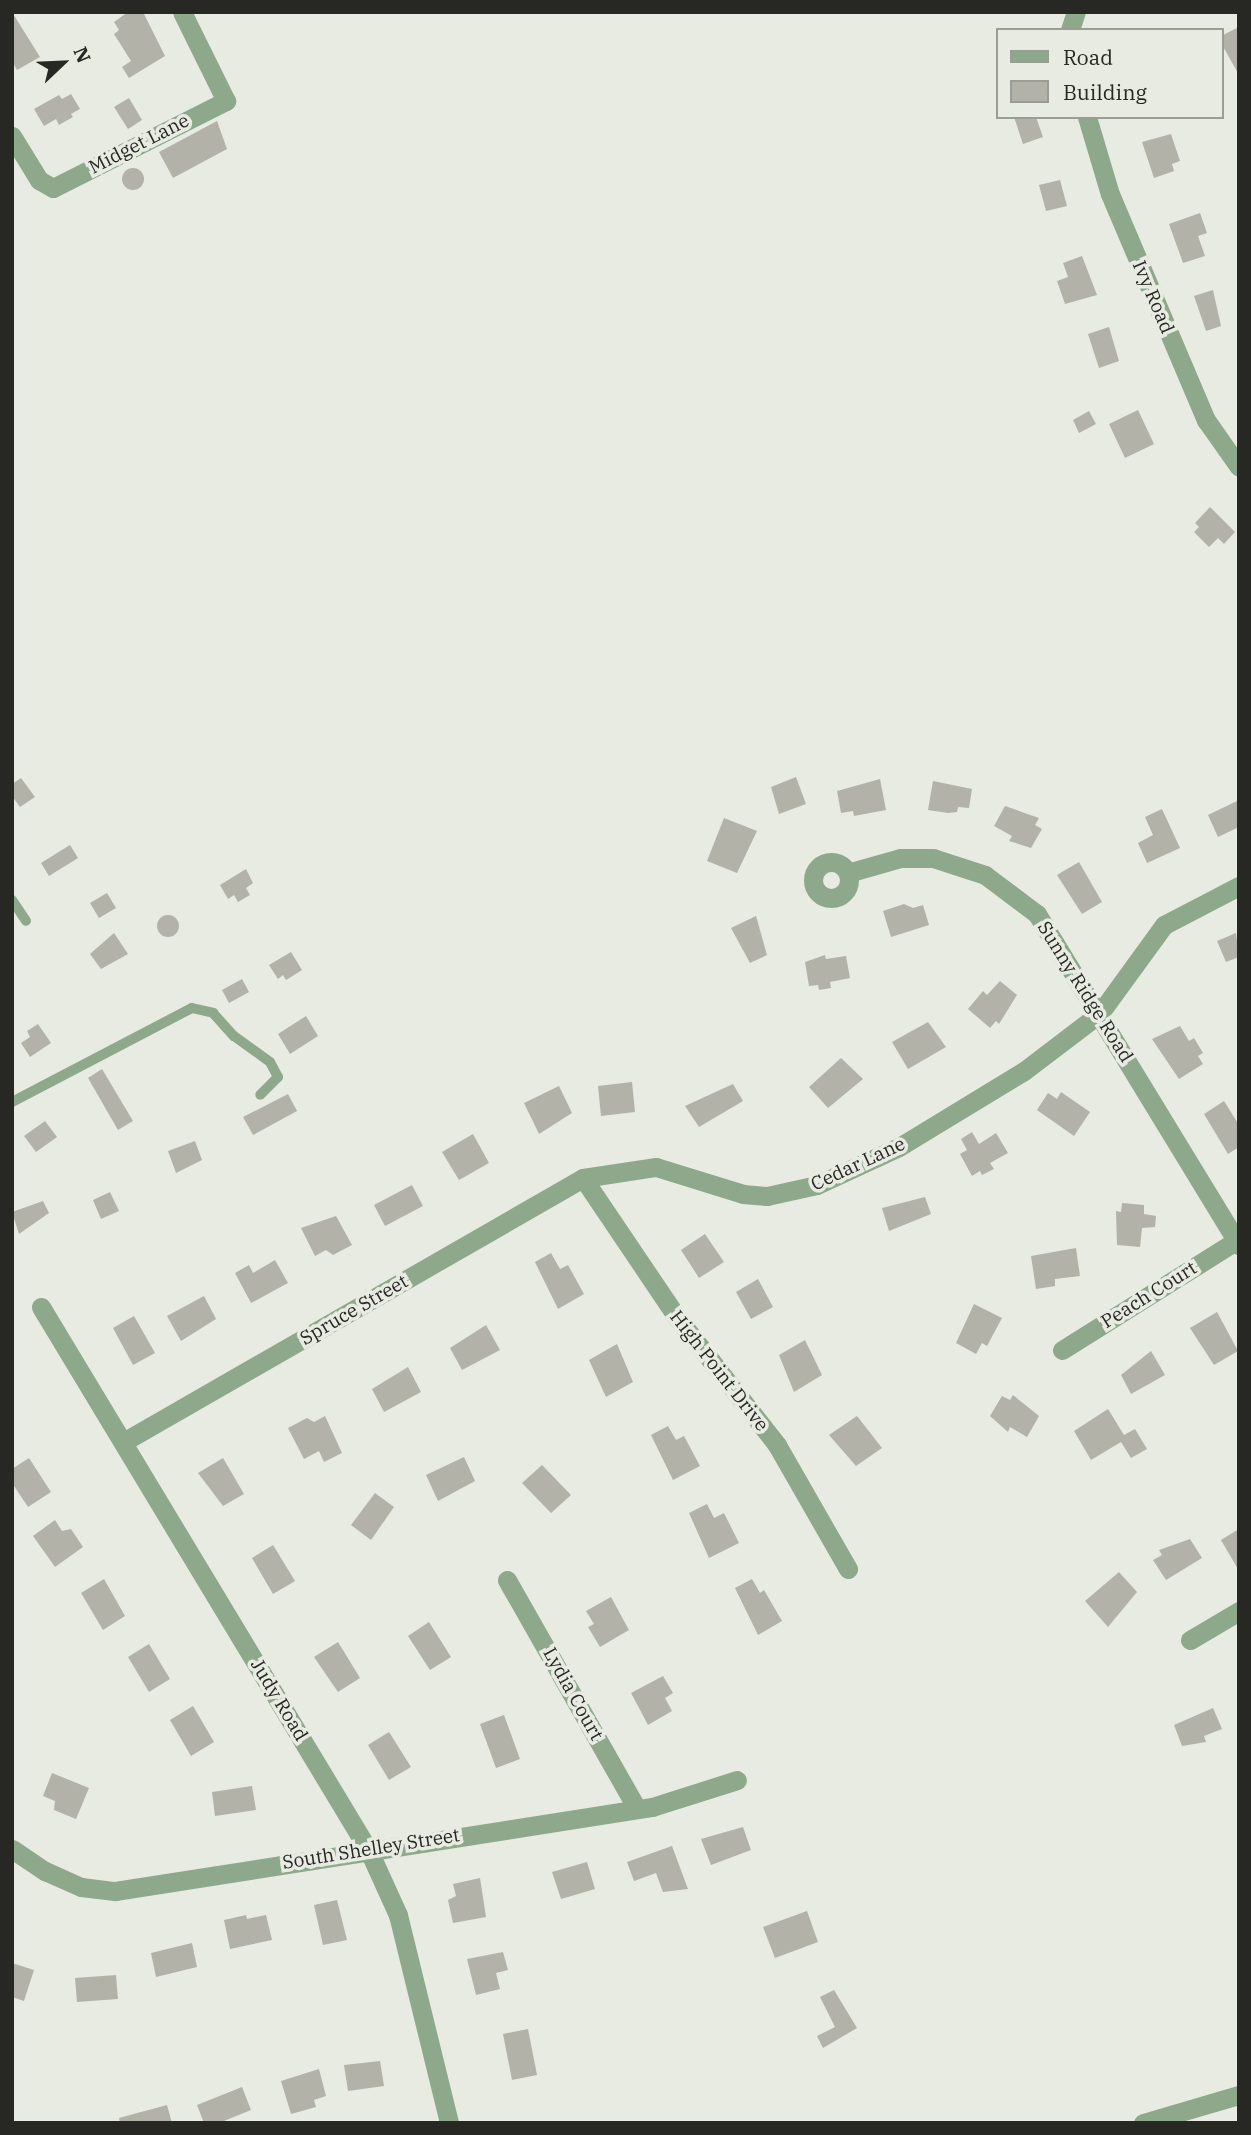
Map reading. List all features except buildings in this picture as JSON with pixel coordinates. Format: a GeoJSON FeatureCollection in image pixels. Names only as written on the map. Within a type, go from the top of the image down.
{"type":"FeatureCollection","features":[{"type":"Feature","properties":{"kind":"street","name":"Midget Lane"},"geometry":{"type":"LineString","coordinates":[[12,136],[38,180],[52,188],[226,101],[182,12]]}},
{"type":"Feature","properties":{"kind":"street","name":"Ivy Road"},"geometry":{"type":"LineString","coordinates":[[1088,119],[1110,194],[1206,420],[1239,467]]}},
{"type":"Feature","properties":{"kind":"street","name":"Sunny Ridge Road"},"geometry":{"type":"LineString","coordinates":[[851,872],[900,858],[933,858],[985,875],[1037,914],[1100,1013],[1238,1243]]}},
{"type":"Feature","properties":{"kind":"street"},"geometry":{"type":"LineString","coordinates":[[1100,1013],[1164,925],[1239,886]]}},
{"type":"Feature","properties":{"kind":"street","name":"Cedar Lane"},"geometry":{"type":"LineString","coordinates":[[583,1178],[656,1167],[743,1194],[793,1193],[898,1147],[1024,1070],[1100,1013]]}},
{"type":"Feature","properties":{"kind":"street","name":"Spruce Street"},"geometry":{"type":"LineString","coordinates":[[125,1441],[583,1178]]}},
{"type":"Feature","properties":{"kind":"street","name":"High Point Drive"},"geometry":{"type":"LineString","coordinates":[[583,1178],[676,1316],[777,1445],[848,1569]]}},
{"type":"Feature","properties":{"kind":"street","name":"Peach Court"},"geometry":{"type":"LineString","coordinates":[[1062,1350],[1238,1243]]}},
{"type":"Feature","properties":{"kind":"street","name":"Judy Road"},"geometry":{"type":"LineString","coordinates":[[41,1307],[125,1441],[369,1851],[398,1915],[449,2123]]}},
{"type":"Feature","properties":{"kind":"street","name":"Lydia Court"},"geometry":{"type":"LineString","coordinates":[[507,1580],[637,1809]]}},
{"type":"Feature","properties":{"kind":"street"},"geometry":{"type":"LineString","coordinates":[[1190,1640],[1239,1611]]}},
{"type":"Feature","properties":{"kind":"street","name":"South Shelley Street"},"geometry":{"type":"LineString","coordinates":[[12,1849],[69,1881],[115,1891],[637,1809],[737,1780]]}},
{"type":"Feature","properties":{"kind":"street"},"geometry":{"type":"LineString","coordinates":[[1143,2123],[1239,2095]]}},
{"type":"Feature","properties":{"kind":"lane"},"geometry":{"type":"LineString","coordinates":[[12,900],[26,921]]}},
{"type":"Feature","properties":{"kind":"lane"},"geometry":{"type":"LineString","coordinates":[[12,1102],[192,1008],[213,1013],[234,1036],[270,1062],[278,1077],[260,1095]]}}]}
